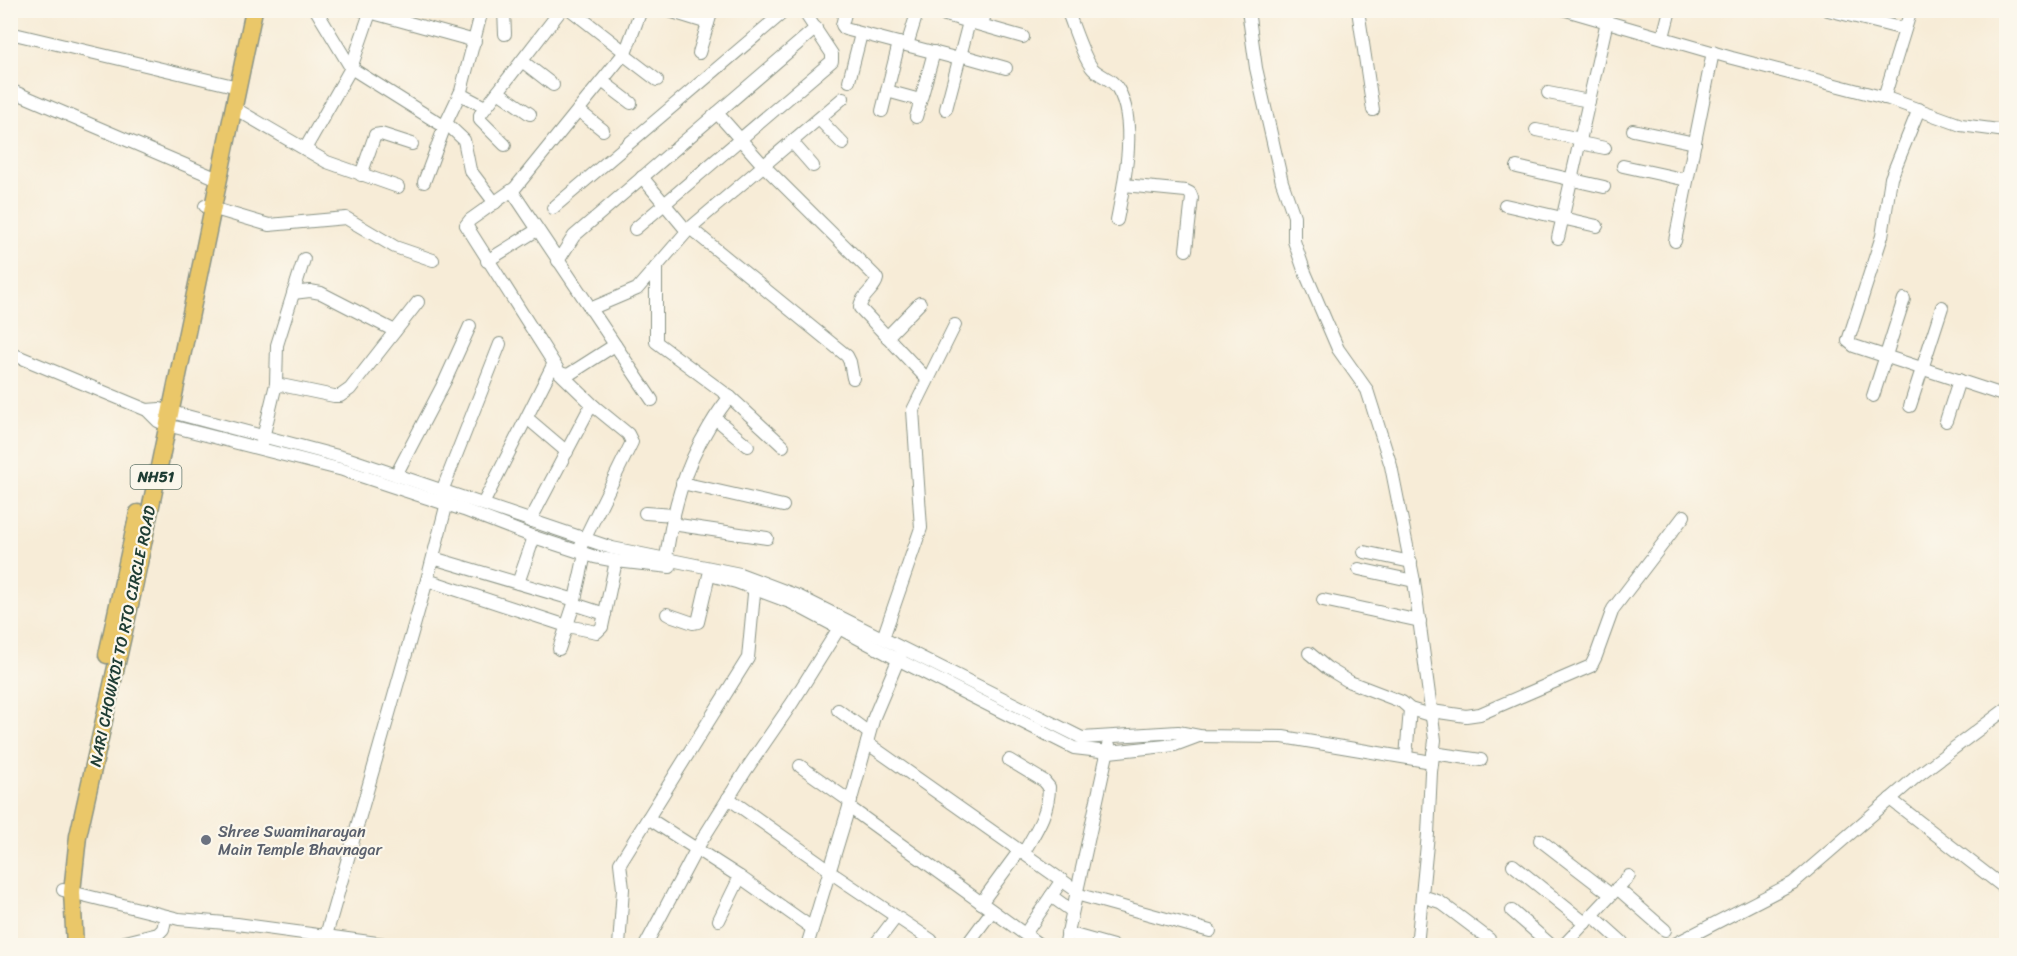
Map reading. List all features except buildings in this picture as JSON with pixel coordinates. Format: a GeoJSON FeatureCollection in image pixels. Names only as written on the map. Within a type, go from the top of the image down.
{"type":"FeatureCollection","features":[{"type":"Feature","properties":{"kind":"highway","name":"NH51"},"geometry":{"type":"LineString","coordinates":[[209,207],[211,176],[234,86],[245,10]]}},
{"type":"Feature","properties":{"kind":"highway","name":"NARI CHOWKDI TO RTO CIRCLE ROAD"},"geometry":{"type":"LineString","coordinates":[[75,945],[68,891],[78,836],[134,587],[160,415],[234,108],[234,86],[254,10]]}},
{"type":"Feature","properties":{"kind":"highway","name":"NH51"},"geometry":{"type":"LineString","coordinates":[[65,945],[68,891]]}},
{"type":"Feature","properties":{"kind":"street"},"geometry":{"type":"LineString","coordinates":[[316,10],[351,68],[445,124],[464,140],[470,170],[495,202]]}},
{"type":"Feature","properties":{"kind":"street"},"geometry":{"type":"LineString","coordinates":[[424,182],[445,124],[460,94],[482,10]]}},
{"type":"Feature","properties":{"kind":"street"},"geometry":{"type":"LineString","coordinates":[[504,10],[505,34]]}},
{"type":"Feature","properties":{"kind":"street"},"geometry":{"type":"LineString","coordinates":[[505,145],[480,120],[480,115],[561,10]]}},
{"type":"Feature","properties":{"kind":"street"},"geometry":{"type":"LineString","coordinates":[[571,10],[657,80]]}},
{"type":"Feature","properties":{"kind":"street"},"geometry":{"type":"LineString","coordinates":[[559,649],[574,602],[585,539],[632,442],[628,435],[557,370],[466,225],[512,191],[602,81],[624,53],[641,10]]}},
{"type":"Feature","properties":{"kind":"street"},"geometry":{"type":"LineString","coordinates":[[666,10],[708,23]]}},
{"type":"Feature","properties":{"kind":"street"},"geometry":{"type":"LineString","coordinates":[[699,52],[712,10]]}},
{"type":"Feature","properties":{"kind":"street"},"geometry":{"type":"LineString","coordinates":[[553,208],[786,10]]}},
{"type":"Feature","properties":{"kind":"street"},"geometry":{"type":"LineString","coordinates":[[635,229],[832,61],[832,54],[803,10]]}},
{"type":"Feature","properties":{"kind":"street"},"geometry":{"type":"LineString","coordinates":[[846,10],[843,28],[1006,68]]}},
{"type":"Feature","properties":{"kind":"street"},"geometry":{"type":"LineString","coordinates":[[882,111],[903,44],[918,10]]}},
{"type":"Feature","properties":{"kind":"street"},"geometry":{"type":"LineString","coordinates":[[928,10],[947,13],[975,24],[1023,37]]}},
{"type":"Feature","properties":{"kind":"street"},"geometry":{"type":"LineString","coordinates":[[946,109],[960,57],[975,24],[986,10]]}},
{"type":"Feature","properties":{"kind":"street"},"geometry":{"type":"LineString","coordinates":[[1067,10],[1091,68],[1117,87],[1127,109],[1124,185],[1117,220]]}},
{"type":"Feature","properties":{"kind":"street"},"geometry":{"type":"LineString","coordinates":[[1248,10],[1256,68],[1282,182],[1293,216],[1294,241],[1338,349],[1367,390],[1391,466],[1411,562],[1435,740],[1417,945]]}},
{"type":"Feature","properties":{"kind":"street"},"geometry":{"type":"LineString","coordinates":[[1358,10],[1373,110]]}},
{"type":"Feature","properties":{"kind":"street"},"geometry":{"type":"LineString","coordinates":[[1566,10],[1884,98],[1961,125],[2007,131]]}},
{"type":"Feature","properties":{"kind":"street"},"geometry":{"type":"LineString","coordinates":[[1663,37],[1670,10]]}},
{"type":"Feature","properties":{"kind":"street"},"geometry":{"type":"LineString","coordinates":[[1828,10],[1904,29]]}},
{"type":"Feature","properties":{"kind":"street"},"geometry":{"type":"LineString","coordinates":[[1884,98],[1911,10]]}},
{"type":"Feature","properties":{"kind":"street"},"geometry":{"type":"LineString","coordinates":[[304,149],[351,68],[368,11],[475,41]]}},
{"type":"Feature","properties":{"kind":"street"},"geometry":{"type":"LineString","coordinates":[[1558,238],[1607,21]]}},
{"type":"Feature","properties":{"kind":"street"},"geometry":{"type":"LineString","coordinates":[[558,261],[574,236],[816,28]]}},
{"type":"Feature","properties":{"kind":"street"},"geometry":{"type":"LineString","coordinates":[[10,33],[234,86]]}},
{"type":"Feature","properties":{"kind":"street"},"geometry":{"type":"LineString","coordinates":[[849,81],[861,34]]}},
{"type":"Feature","properties":{"kind":"street"},"geometry":{"type":"LineString","coordinates":[[916,117],[934,52]]}},
{"type":"Feature","properties":{"kind":"street"},"geometry":{"type":"LineString","coordinates":[[1675,241],[1713,52]]}},
{"type":"Feature","properties":{"kind":"street"},"geometry":{"type":"LineString","coordinates":[[522,61],[553,86]]}},
{"type":"Feature","properties":{"kind":"street"},"geometry":{"type":"LineString","coordinates":[[602,81],[631,103]]}},
{"type":"Feature","properties":{"kind":"street"},"geometry":{"type":"LineString","coordinates":[[10,90],[211,176]]}},
{"type":"Feature","properties":{"kind":"street"},"geometry":{"type":"LineString","coordinates":[[887,91],[921,100]]}},
{"type":"Feature","properties":{"kind":"street"},"geometry":{"type":"LineString","coordinates":[[498,92],[530,114]]}},
{"type":"Feature","properties":{"kind":"street"},"geometry":{"type":"LineString","coordinates":[[1548,93],[1589,101]]}},
{"type":"Feature","properties":{"kind":"street"},"geometry":{"type":"LineString","coordinates":[[460,94],[485,107]]}},
{"type":"Feature","properties":{"kind":"street"},"geometry":{"type":"LineString","coordinates":[[590,309],[634,291],[689,229],[843,98]]}},
{"type":"Feature","properties":{"kind":"street"},"geometry":{"type":"LineString","coordinates":[[234,108],[336,166],[398,187]]}},
{"type":"Feature","properties":{"kind":"street"},"geometry":{"type":"LineString","coordinates":[[1919,109],[1892,175],[1882,236],[1848,338],[1849,343],[2007,396]]}},
{"type":"Feature","properties":{"kind":"street"},"geometry":{"type":"LineString","coordinates":[[578,110],[603,130]]}},
{"type":"Feature","properties":{"kind":"street"},"geometry":{"type":"LineString","coordinates":[[717,113],[764,166],[875,276],[876,284],[859,306],[861,310],[927,379]]}},
{"type":"Feature","properties":{"kind":"street"},"geometry":{"type":"LineString","coordinates":[[819,119],[843,144]]}},
{"type":"Feature","properties":{"kind":"street"},"geometry":{"type":"LineString","coordinates":[[1536,130],[1605,148]]}},
{"type":"Feature","properties":{"kind":"street"},"geometry":{"type":"LineString","coordinates":[[1633,130],[1695,143]]}},
{"type":"Feature","properties":{"kind":"street"},"geometry":{"type":"LineString","coordinates":[[361,175],[375,135],[381,134],[412,144]]}},
{"type":"Feature","properties":{"kind":"street"},"geometry":{"type":"LineString","coordinates":[[792,142],[813,166]]}},
{"type":"Feature","properties":{"kind":"street"},"geometry":{"type":"LineString","coordinates":[[1623,166],[1687,180]]}},
{"type":"Feature","properties":{"kind":"street"},"geometry":{"type":"LineString","coordinates":[[1517,167],[1604,186]]}},
{"type":"Feature","properties":{"kind":"street"},"geometry":{"type":"LineString","coordinates":[[642,177],[689,229],[847,356],[853,378]]}},
{"type":"Feature","properties":{"kind":"street"},"geometry":{"type":"LineString","coordinates":[[1124,185],[1190,193],[1192,198],[1186,250]]}},
{"type":"Feature","properties":{"kind":"street"},"geometry":{"type":"LineString","coordinates":[[512,191],[652,400]]}},
{"type":"Feature","properties":{"kind":"street"},"geometry":{"type":"LineString","coordinates":[[1505,205],[1597,226]]}},
{"type":"Feature","properties":{"kind":"street"},"geometry":{"type":"LineString","coordinates":[[209,207],[269,225],[346,218],[395,247],[433,260]]}},
{"type":"Feature","properties":{"kind":"street"},"geometry":{"type":"LineString","coordinates":[[487,261],[537,230]]}},
{"type":"Feature","properties":{"kind":"street"},"geometry":{"type":"LineString","coordinates":[[262,442],[276,384],[277,345],[304,259]]}},
{"type":"Feature","properties":{"kind":"street"},"geometry":{"type":"LineString","coordinates":[[656,267],[656,342],[730,398],[783,446]]}},
{"type":"Feature","properties":{"kind":"street"},"geometry":{"type":"LineString","coordinates":[[293,293],[310,291],[321,293],[395,331]]}},
{"type":"Feature","properties":{"kind":"street"},"geometry":{"type":"LineString","coordinates":[[1873,396],[1904,299]]}},
{"type":"Feature","properties":{"kind":"street"},"geometry":{"type":"LineString","coordinates":[[276,384],[340,396],[350,389],[418,302]]}},
{"type":"Feature","properties":{"kind":"street"},"geometry":{"type":"LineString","coordinates":[[887,337],[920,303]]}},
{"type":"Feature","properties":{"kind":"street"},"geometry":{"type":"LineString","coordinates":[[1910,406],[1942,307]]}},
{"type":"Feature","properties":{"kind":"street"},"geometry":{"type":"LineString","coordinates":[[883,638],[921,528],[912,416],[915,403],[955,325]]}},
{"type":"Feature","properties":{"kind":"street"},"geometry":{"type":"LineString","coordinates":[[396,475],[445,381],[470,326]]}},
{"type":"Feature","properties":{"kind":"street"},"geometry":{"type":"LineString","coordinates":[[325,941],[433,558],[446,496],[500,344]]}},
{"type":"Feature","properties":{"kind":"street"},"geometry":{"type":"LineString","coordinates":[[557,370],[568,375],[615,345]]}},
{"type":"Feature","properties":{"kind":"street"},"geometry":{"type":"LineString","coordinates":[[10,353],[160,415],[262,442],[344,470],[483,504],[619,550],[792,593],[883,638],[901,654],[1063,744],[1083,750],[1109,752],[1175,745],[1199,736]]}},
{"type":"Feature","properties":{"kind":"street"},"geometry":{"type":"LineString","coordinates":[[483,504],[527,418],[557,370]]}},
{"type":"Feature","properties":{"kind":"street"},"geometry":{"type":"LineString","coordinates":[[1946,422],[1959,380]]}},
{"type":"Feature","properties":{"kind":"street"},"geometry":{"type":"LineString","coordinates":[[671,562],[673,520],[682,483],[693,453],[730,398]]}},
{"type":"Feature","properties":{"kind":"street"},"geometry":{"type":"LineString","coordinates":[[530,521],[588,411],[594,406]]}},
{"type":"Feature","properties":{"kind":"street"},"geometry":{"type":"LineString","coordinates":[[527,418],[567,452]]}},
{"type":"Feature","properties":{"kind":"street"},"geometry":{"type":"LineString","coordinates":[[715,418],[748,446]]}},
{"type":"Feature","properties":{"kind":"street"},"geometry":{"type":"LineString","coordinates":[[262,442],[343,457],[396,475],[534,537],[581,553],[616,561],[671,562],[709,575],[754,584],[839,628],[901,654],[1086,740],[1178,732],[1199,736],[1283,737],[1406,757],[1481,760]]}},
{"type":"Feature","properties":{"kind":"street"},"geometry":{"type":"LineString","coordinates":[[682,483],[783,506]]}},
{"type":"Feature","properties":{"kind":"street"},"geometry":{"type":"LineString","coordinates":[[645,513],[768,538]]}},
{"type":"Feature","properties":{"kind":"street"},"geometry":{"type":"LineString","coordinates":[[1309,653],[1327,668],[1350,682],[1402,702],[1410,709],[1466,716],[1480,714],[1591,666],[1613,609],[1684,516]]}},
{"type":"Feature","properties":{"kind":"street"},"geometry":{"type":"LineString","coordinates":[[518,583],[534,537]]}},
{"type":"Feature","properties":{"kind":"street"},"geometry":{"type":"LineString","coordinates":[[1364,552],[1411,562]]}},
{"type":"Feature","properties":{"kind":"street"},"geometry":{"type":"LineString","coordinates":[[433,558],[518,583],[605,614]]}},
{"type":"Feature","properties":{"kind":"street"},"geometry":{"type":"LineString","coordinates":[[427,580],[567,626],[597,632],[602,627],[616,561]]}},
{"type":"Feature","properties":{"kind":"street"},"geometry":{"type":"LineString","coordinates":[[1359,569],[1414,580]]}},
{"type":"Feature","properties":{"kind":"street"},"geometry":{"type":"LineString","coordinates":[[668,614],[693,623],[698,622],[709,575]]}},
{"type":"Feature","properties":{"kind":"street"},"geometry":{"type":"LineString","coordinates":[[619,945],[623,889],[620,863],[748,658],[754,584]]}},
{"type":"Feature","properties":{"kind":"street"},"geometry":{"type":"LineString","coordinates":[[1323,600],[1419,621]]}},
{"type":"Feature","properties":{"kind":"street"},"geometry":{"type":"LineString","coordinates":[[645,945],[697,848],[839,628]]}},
{"type":"Feature","properties":{"kind":"street"},"geometry":{"type":"LineString","coordinates":[[807,945],[874,717],[901,654]]}},
{"type":"Feature","properties":{"kind":"street"},"geometry":{"type":"LineString","coordinates":[[1406,757],[1410,709]]}},
{"type":"Feature","properties":{"kind":"street"},"geometry":{"type":"LineString","coordinates":[[1671,945],[1793,883],[1890,799],[2007,709]]}},
{"type":"Feature","properties":{"kind":"street"},"geometry":{"type":"LineString","coordinates":[[838,710],[868,738],[1076,892],[1210,931]]}},
{"type":"Feature","properties":{"kind":"street"},"geometry":{"type":"LineString","coordinates":[[1109,738],[1109,752],[1066,939],[1113,945]]}},
{"type":"Feature","properties":{"kind":"street"},"geometry":{"type":"LineString","coordinates":[[981,903],[1022,851],[1043,818],[1049,797],[1049,787],[1044,781],[1009,760]]}},
{"type":"Feature","properties":{"kind":"street"},"geometry":{"type":"LineString","coordinates":[[800,766],[981,903],[1041,945]]}},
{"type":"Feature","properties":{"kind":"street"},"geometry":{"type":"LineString","coordinates":[[728,798],[935,945]]}},
{"type":"Feature","properties":{"kind":"street"},"geometry":{"type":"LineString","coordinates":[[1890,799],[2007,889]]}},
{"type":"Feature","properties":{"kind":"street"},"geometry":{"type":"LineString","coordinates":[[648,818],[740,876],[812,928]]}},
{"type":"Feature","properties":{"kind":"street"},"geometry":{"type":"LineString","coordinates":[[1540,840],[1665,930]]}},
{"type":"Feature","properties":{"kind":"street"},"geometry":{"type":"LineString","coordinates":[[1513,865],[1622,942]]}},
{"type":"Feature","properties":{"kind":"street"},"geometry":{"type":"LineString","coordinates":[[719,920],[740,876]]}},
{"type":"Feature","properties":{"kind":"street"},"geometry":{"type":"LineString","coordinates":[[1563,945],[1629,876]]}},
{"type":"Feature","properties":{"kind":"street"},"geometry":{"type":"LineString","coordinates":[[1025,934],[1062,880]]}},
{"type":"Feature","properties":{"kind":"street"},"geometry":{"type":"LineString","coordinates":[[68,891],[179,919],[237,924],[325,941],[399,945]]}},
{"type":"Feature","properties":{"kind":"street"},"geometry":{"type":"LineString","coordinates":[[1052,896],[1072,911]]}},
{"type":"Feature","properties":{"kind":"street"},"geometry":{"type":"LineString","coordinates":[[1422,896],[1440,902],[1489,939]]}},
{"type":"Feature","properties":{"kind":"street"},"geometry":{"type":"LineString","coordinates":[[966,945],[992,911]]}},
{"type":"Feature","properties":{"kind":"street"},"geometry":{"type":"LineString","coordinates":[[1512,911],[1552,945]]}},
{"type":"Feature","properties":{"kind":"street"},"geometry":{"type":"LineString","coordinates":[[109,945],[158,934],[164,926],[166,916]]}},
{"type":"Feature","properties":{"kind":"street"},"geometry":{"type":"LineString","coordinates":[[874,945],[896,916]]}},
{"type":"Feature","properties":{"kind":"place","name":"Shree Swaminarayan Main Temple Bhavnagar"},"geometry":{"type":"Point","coordinates":[206,840]}}]}
